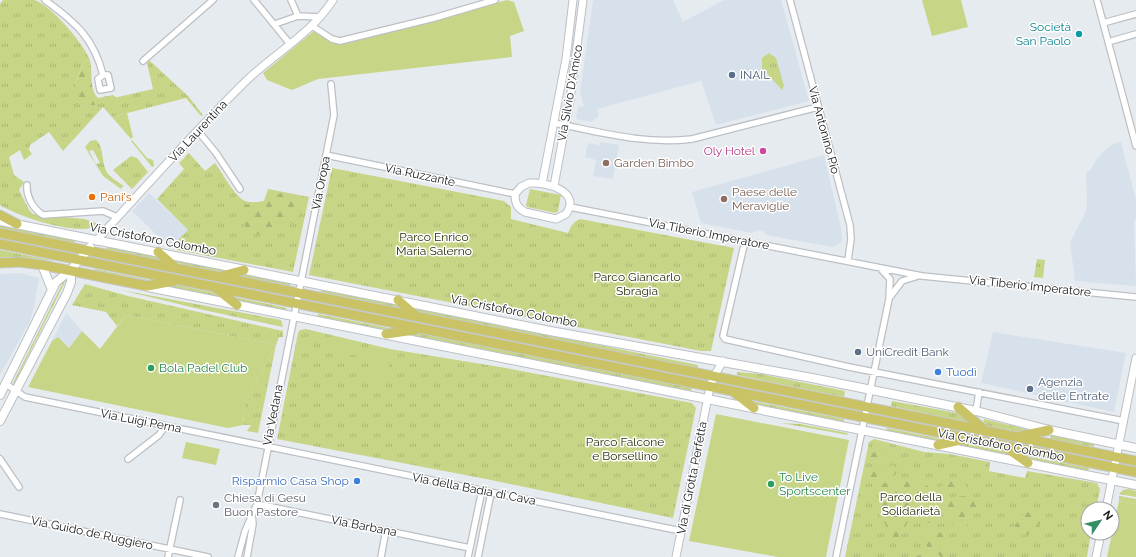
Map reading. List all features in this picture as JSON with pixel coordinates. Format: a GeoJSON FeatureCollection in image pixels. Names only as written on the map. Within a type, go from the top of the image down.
{"type":"FeatureCollection","features":[{"type":"Feature","properties":{"kind":"main road"},"geometry":{"type":"LineString","coordinates":[[0,215],[17,224]]}},
{"type":"Feature","properties":{"kind":"main road","name":"Via Cristoforo Colombo"},"geometry":{"type":"LineString","coordinates":[[0,221],[608,342],[723,361],[958,407],[1049,430],[1136,448]]}},
{"type":"Feature","properties":{"kind":"main road","name":"Via Cristoforo Colombo"},"geometry":{"type":"LineString","coordinates":[[0,233],[1136,461]]}},
{"type":"Feature","properties":{"kind":"main road","name":"Via Laurentina"},"geometry":{"type":"LineString","coordinates":[[0,395],[59,278],[72,270],[79,259],[96,241]]}},
{"type":"Feature","properties":{"kind":"main road","name":"Via Cristoforo Colombo"},"geometry":{"type":"LineString","coordinates":[[0,244],[1136,472]]}},
{"type":"Feature","properties":{"kind":"main road"},"geometry":{"type":"LineString","coordinates":[[158,252],[177,269]]}},
{"type":"Feature","properties":{"kind":"main road","name":"Via Cristoforo Colombo"},"geometry":{"type":"LineString","coordinates":[[0,263],[20,262],[72,270],[237,305],[1136,485]]}},
{"type":"Feature","properties":{"kind":"main road"},"geometry":{"type":"LineString","coordinates":[[42,265],[52,290]]}},
{"type":"Feature","properties":{"kind":"main road","name":"Via Laurentina"},"geometry":{"type":"LineString","coordinates":[[0,421],[69,288],[72,279],[72,270]]}},
{"type":"Feature","properties":{"kind":"main road"},"geometry":{"type":"LineString","coordinates":[[220,277],[244,270]]}},
{"type":"Feature","properties":{"kind":"main road"},"geometry":{"type":"LineString","coordinates":[[147,286],[177,280]]}},
{"type":"Feature","properties":{"kind":"main road"},"geometry":{"type":"LineString","coordinates":[[215,287],[237,305]]}},
{"type":"Feature","properties":{"kind":"main road"},"geometry":{"type":"LineString","coordinates":[[398,300],[417,317]]}},
{"type":"Feature","properties":{"kind":"main road"},"geometry":{"type":"LineString","coordinates":[[386,334],[422,329]]}},
{"type":"Feature","properties":{"kind":"main road"},"geometry":{"type":"LineString","coordinates":[[732,391],[754,408]]}},
{"type":"Feature","properties":{"kind":"main road"},"geometry":{"type":"LineString","coordinates":[[958,407],[985,430]]}},
{"type":"Feature","properties":{"kind":"main road"},"geometry":{"type":"LineString","coordinates":[[1015,436],[1049,430]]}},
{"type":"Feature","properties":{"kind":"main road"},"geometry":{"type":"LineString","coordinates":[[938,445],[969,439]]}},
{"type":"Feature","properties":{"kind":"main road"},"geometry":{"type":"LineString","coordinates":[[1002,445],[1028,463]]}},
{"type":"Feature","properties":{"kind":"street"},"geometry":{"type":"LineString","coordinates":[[45,0],[68,17],[85,34],[98,57],[103,75]]}},
{"type":"Feature","properties":{"kind":"street"},"geometry":{"type":"LineString","coordinates":[[143,61],[213,0]]}},
{"type":"Feature","properties":{"kind":"street"},"geometry":{"type":"LineString","coordinates":[[254,0],[290,44]]}},
{"type":"Feature","properties":{"kind":"street"},"geometry":{"type":"LineString","coordinates":[[291,0],[298,16]]}},
{"type":"Feature","properties":{"kind":"street","name":"Via Laurentina"},"geometry":{"type":"LineString","coordinates":[[96,241],[248,79],[312,26],[333,0]]}},
{"type":"Feature","properties":{"kind":"street"},"geometry":{"type":"LineString","coordinates":[[312,26],[334,40],[340,41],[434,18],[495,0]]}},
{"type":"Feature","properties":{"kind":"street","name":"Via Silvio D'Amico"},"geometry":{"type":"LineString","coordinates":[[542,184],[566,59],[573,0]]}},
{"type":"Feature","properties":{"kind":"street","name":"Via Silvio D'Amico"},"geometry":{"type":"LineString","coordinates":[[554,186],[578,50],[583,0]]}},
{"type":"Feature","properties":{"kind":"street","name":"Via Antonino Pio"},"geometry":{"type":"LineString","coordinates":[[790,0],[850,225],[852,239],[848,260]]}},
{"type":"Feature","properties":{"kind":"street"},"geometry":{"type":"LineString","coordinates":[[1097,0],[1136,146]]}},
{"type":"Feature","properties":{"kind":"street"},"geometry":{"type":"LineString","coordinates":[[1103,23],[1136,14]]}},
{"type":"Feature","properties":{"kind":"street"},"geometry":{"type":"LineString","coordinates":[[275,24],[298,16],[320,17]]}},
{"type":"Feature","properties":{"kind":"street"},"geometry":{"type":"LineString","coordinates":[[1108,42],[1136,34]]}},
{"type":"Feature","properties":{"kind":"street","name":"Via Oropa"},"geometry":{"type":"LineString","coordinates":[[301,281],[334,115],[331,84]]}},
{"type":"Feature","properties":{"kind":"street"},"geometry":{"type":"LineString","coordinates":[[554,123],[633,139],[680,141],[818,107]]}},
{"type":"Feature","properties":{"kind":"street"},"geometry":{"type":"LineString","coordinates":[[198,131],[216,153],[240,189]]}},
{"type":"Feature","properties":{"kind":"street","name":"Via Ruzzante"},"geometry":{"type":"LineString","coordinates":[[326,155],[515,194]]}},
{"type":"Feature","properties":{"kind":"street"},"geometry":{"type":"LineString","coordinates":[[526,184],[554,186],[568,195],[570,200],[570,207],[566,214],[558,219],[525,212],[516,204],[515,194],[518,189],[526,184]]}},
{"type":"Feature","properties":{"kind":"street"},"geometry":{"type":"LineString","coordinates":[[27,185],[27,196],[38,212],[42,215],[103,211],[117,217]]}},
{"type":"Feature","properties":{"kind":"street","name":"Via Tiberio Imperatore"},"geometry":{"type":"LineString","coordinates":[[570,207],[848,260],[922,276],[1136,296]]}},
{"type":"Feature","properties":{"kind":"street"},"geometry":{"type":"LineString","coordinates":[[745,241],[723,336],[725,339],[874,372],[1124,421]]}},
{"type":"Feature","properties":{"kind":"street"},"geometry":{"type":"LineString","coordinates":[[836,557],[889,299],[890,279],[878,267]]}},
{"type":"Feature","properties":{"kind":"street"},"geometry":{"type":"LineString","coordinates":[[889,299],[902,281],[922,276]]}},
{"type":"Feature","properties":{"kind":"street"},"geometry":{"type":"LineString","coordinates":[[294,316],[301,281]]}},
{"type":"Feature","properties":{"kind":"street","name":"Via Vedana"},"geometry":{"type":"LineString","coordinates":[[238,557],[243,536],[257,504],[267,446],[294,316]]}},
{"type":"Feature","properties":{"kind":"street"},"geometry":{"type":"LineString","coordinates":[[1108,501],[1136,358]]}},
{"type":"Feature","properties":{"kind":"street"},"geometry":{"type":"LineString","coordinates":[[708,399],[714,376],[723,361]]}},
{"type":"Feature","properties":{"kind":"street"},"geometry":{"type":"LineString","coordinates":[[6,384],[15,392]]}},
{"type":"Feature","properties":{"kind":"street","name":"Via Luigi Perna"},"geometry":{"type":"LineString","coordinates":[[15,392],[24,397],[267,446]]}},
{"type":"Feature","properties":{"kind":"street"},"geometry":{"type":"LineString","coordinates":[[976,411],[979,392]]}},
{"type":"Feature","properties":{"kind":"street","name":"Via di Grotta Perfetta"},"geometry":{"type":"LineString","coordinates":[[676,557],[708,399]]}},
{"type":"Feature","properties":{"kind":"street"},"geometry":{"type":"LineString","coordinates":[[128,459],[159,435],[165,426]]}},
{"type":"Feature","properties":{"kind":"street","name":"Via della Badia di Cava"},"geometry":{"type":"LineString","coordinates":[[267,446],[681,531]]}},
{"type":"Feature","properties":{"kind":"street"},"geometry":{"type":"LineString","coordinates":[[0,459],[19,488]]}},
{"type":"Feature","properties":{"kind":"street"},"geometry":{"type":"LineString","coordinates":[[468,557],[482,490]]}},
{"type":"Feature","properties":{"kind":"street"},"geometry":{"type":"LineString","coordinates":[[478,557],[491,492]]}},
{"type":"Feature","properties":{"kind":"street"},"geometry":{"type":"LineString","coordinates":[[168,557],[180,500]]}},
{"type":"Feature","properties":{"kind":"street","name":"Via Barbana"},"geometry":{"type":"LineString","coordinates":[[257,504],[470,548]]}},
{"type":"Feature","properties":{"kind":"street"},"geometry":{"type":"LineString","coordinates":[[479,504],[488,505]]}},
{"type":"Feature","properties":{"kind":"street","name":"Via Vedana"},"geometry":{"type":"LineString","coordinates":[[247,557],[253,524],[252,513]]}},
{"type":"Feature","properties":{"kind":"street","name":"Via Guido de Ruggiero"},"geometry":{"type":"LineString","coordinates":[[0,514],[208,557]]}},
{"type":"Feature","properties":{"kind":"street"},"geometry":{"type":"LineString","coordinates":[[381,557],[386,530]]}},
{"type":"Feature","properties":{"kind":"street"},"geometry":{"type":"LineString","coordinates":[[1096,557],[1099,541]]}},
{"type":"Feature","properties":{"kind":"shaded area"},"geometry":{"type":"Polygon","coordinates":[[[593,0],[673,0],[683,22],[724,0],[781,0],[809,101],[716,125],[701,81],[597,109],[599,116],[591,122],[576,119],[578,107],[584,106],[580,93],[593,0]]]}},
{"type":"Feature","properties":{"kind":"shaded area","name":"Garden Bimbo"},"geometry":{"type":"Polygon","coordinates":[[[600,142],[619,145],[613,179],[593,176],[596,160],[585,157],[588,143],[600,145],[600,142]]]}},
{"type":"Feature","properties":{"kind":"shaded area"},"geometry":{"type":"Polygon","coordinates":[[[1121,142],[1136,200],[1136,220],[1134,221],[1136,286],[1075,281],[1070,242],[1085,214],[1087,203],[1086,172],[1090,171],[1096,160],[1105,150],[1113,144],[1121,142]]]}},
{"type":"Feature","properties":{"kind":"shaded area"},"geometry":{"type":"Polygon","coordinates":[[[824,155],[841,228],[842,241],[838,245],[832,247],[766,235],[763,231],[757,230],[752,233],[701,223],[692,192],[824,155]]]}},
{"type":"Feature","properties":{"kind":"shaded area"},"geometry":{"type":"Polygon","coordinates":[[[149,193],[188,230],[179,239],[178,245],[164,242],[132,211],[149,193]]]}},
{"type":"Feature","properties":{"kind":"shaded area"},"geometry":{"type":"Polygon","coordinates":[[[20,273],[39,278],[34,307],[30,321],[0,375],[0,274],[20,273]]]}},
{"type":"Feature","properties":{"kind":"shaded area"},"geometry":{"type":"Polygon","coordinates":[[[66,313],[82,331],[69,348],[58,338],[52,341],[66,313]]]}},
{"type":"Feature","properties":{"kind":"shaded area"},"geometry":{"type":"Polygon","coordinates":[[[993,332],[1126,353],[1114,412],[981,383],[993,332]]]}},
{"type":"Feature","properties":{"kind":"green space"},"geometry":{"type":"Polygon","coordinates":[[[3,0],[34,0],[48,8],[65,24],[86,51],[89,58],[83,63],[75,86],[91,106],[118,97],[153,89],[147,63],[149,60],[188,96],[203,115],[201,116],[186,98],[112,117],[103,107],[63,151],[49,132],[30,145],[29,150],[32,154],[24,160],[20,150],[9,157],[14,175],[24,182],[19,190],[29,210],[33,214],[84,219],[99,224],[91,228],[79,229],[50,224],[20,215],[0,205],[0,4],[3,0]]]}},
{"type":"Feature","properties":{"kind":"green space"},"geometry":{"type":"Polygon","coordinates":[[[507,0],[514,2],[524,31],[510,36],[512,57],[318,79],[292,90],[267,80],[263,73],[314,31],[330,41],[340,43],[429,22],[507,0]]]}},
{"type":"Feature","properties":{"kind":"green space"},"geometry":{"type":"Polygon","coordinates":[[[922,0],[961,0],[968,27],[932,36],[922,0]]]}},
{"type":"Feature","properties":{"kind":"green space"},"geometry":{"type":"Polygon","coordinates":[[[769,53],[776,58],[784,86],[782,90],[762,68],[762,58],[769,53]]]}},
{"type":"Feature","properties":{"kind":"green space"},"geometry":{"type":"Polygon","coordinates":[[[89,58],[92,84],[95,94],[98,98],[113,95],[117,98],[88,106],[79,104],[75,86],[83,63],[89,58]]]}},
{"type":"Feature","properties":{"kind":"green space"},"geometry":{"type":"Polygon","coordinates":[[[127,113],[133,137],[131,139],[112,117],[127,113]]]}},
{"type":"Feature","properties":{"kind":"green space"},"geometry":{"type":"Polygon","coordinates":[[[96,140],[100,145],[106,171],[123,186],[121,189],[103,176],[85,147],[90,141],[96,140]],[[93,150],[89,151],[96,164],[100,163],[93,150]]]}},
{"type":"Feature","properties":{"kind":"green space"},"geometry":{"type":"Polygon","coordinates":[[[132,140],[147,158],[153,160],[154,166],[152,167],[131,141],[132,140]]]}},
{"type":"Feature","properties":{"kind":"green space"},"geometry":{"type":"Polygon","coordinates":[[[189,153],[205,171],[215,163],[233,190],[241,199],[245,201],[264,201],[268,189],[309,197],[293,272],[177,250],[179,239],[188,230],[157,199],[184,169],[179,163],[189,153]]]}},
{"type":"Feature","properties":{"kind":"green space"},"geometry":{"type":"Polygon","coordinates":[[[131,156],[137,158],[148,172],[132,189],[113,170],[131,156]]]}},
{"type":"Feature","properties":{"kind":"green space"},"geometry":{"type":"Polygon","coordinates":[[[332,168],[504,201],[511,207],[511,219],[568,233],[572,224],[580,219],[734,248],[711,351],[701,351],[309,275],[332,168]]]}},
{"type":"Feature","properties":{"kind":"green space"},"geometry":{"type":"Polygon","coordinates":[[[530,189],[561,195],[558,211],[556,213],[527,207],[526,205],[530,189]]]}},
{"type":"Feature","properties":{"kind":"green space"},"geometry":{"type":"Polygon","coordinates":[[[271,193],[284,194],[298,199],[301,215],[298,221],[276,226],[259,234],[248,232],[244,213],[239,208],[240,202],[244,205],[264,202],[271,193]]]}},
{"type":"Feature","properties":{"kind":"green space"},"geometry":{"type":"Polygon","coordinates":[[[0,225],[75,240],[75,242],[73,243],[0,229],[0,225]]]}},
{"type":"Feature","properties":{"kind":"green space"},"geometry":{"type":"Polygon","coordinates":[[[108,246],[157,256],[164,261],[106,249],[108,246]]]}},
{"type":"Feature","properties":{"kind":"green space"},"geometry":{"type":"Polygon","coordinates":[[[0,250],[56,261],[21,257],[0,258],[0,250]]]}},
{"type":"Feature","properties":{"kind":"green space"},"geometry":{"type":"Polygon","coordinates":[[[170,259],[232,271],[200,269],[184,265],[170,259]]]}},
{"type":"Feature","properties":{"kind":"green space"},"geometry":{"type":"Polygon","coordinates":[[[1037,259],[1045,260],[1043,278],[1034,277],[1037,259]]]}},
{"type":"Feature","properties":{"kind":"green space"},"geometry":{"type":"Polygon","coordinates":[[[95,269],[159,282],[149,283],[100,273],[94,271],[95,269]]]}},
{"type":"Feature","properties":{"kind":"green space"},"geometry":{"type":"Polygon","coordinates":[[[245,274],[290,283],[290,286],[236,276],[245,274]]]}},
{"type":"Feature","properties":{"kind":"green space"},"geometry":{"type":"Polygon","coordinates":[[[64,280],[66,280],[14,384],[13,383],[64,280]]]}},
{"type":"Feature","properties":{"kind":"green space"},"geometry":{"type":"Polygon","coordinates":[[[85,284],[128,296],[283,331],[283,337],[279,337],[276,345],[126,315],[117,326],[106,312],[72,305],[85,284]]]}},
{"type":"Feature","properties":{"kind":"green space"},"geometry":{"type":"Polygon","coordinates":[[[172,284],[215,293],[225,298],[161,286],[172,284]]]}},
{"type":"Feature","properties":{"kind":"green space"},"geometry":{"type":"Polygon","coordinates":[[[321,289],[395,304],[403,309],[321,292],[321,289]]]}},
{"type":"Feature","properties":{"kind":"green space"},"geometry":{"type":"Polygon","coordinates":[[[121,290],[281,320],[283,327],[199,309],[121,290]]]}},
{"type":"Feature","properties":{"kind":"green space"},"geometry":{"type":"Polygon","coordinates":[[[230,296],[287,308],[286,310],[240,301],[230,296]]]}},
{"type":"Feature","properties":{"kind":"green space"},"geometry":{"type":"Polygon","coordinates":[[[409,307],[698,365],[698,368],[416,312],[409,307]]]}},
{"type":"Feature","properties":{"kind":"green space"},"geometry":{"type":"Polygon","coordinates":[[[318,314],[399,330],[385,331],[318,317],[318,314]]]}},
{"type":"Feature","properties":{"kind":"green space","name":"Bola Padel Club"},"geometry":{"type":"Polygon","coordinates":[[[126,315],[276,345],[245,403],[243,425],[228,428],[28,387],[52,341],[58,337],[69,348],[82,331],[100,349],[126,315]]]}},
{"type":"Feature","properties":{"kind":"green space","name":"Parco Falcone e Borsellino"},"geometry":{"type":"Polygon","coordinates":[[[306,329],[390,349],[506,368],[692,403],[696,408],[673,518],[486,479],[277,439],[298,333],[300,330],[306,329]]]}},
{"type":"Feature","properties":{"kind":"green space"},"geometry":{"type":"Polygon","coordinates":[[[413,332],[692,388],[691,392],[402,334],[413,332]]]}},
{"type":"Feature","properties":{"kind":"green space"},"geometry":{"type":"Polygon","coordinates":[[[338,341],[359,345],[357,356],[336,352],[338,341]]]}},
{"type":"Feature","properties":{"kind":"green space"},"geometry":{"type":"Polygon","coordinates":[[[276,345],[258,433],[247,431],[251,425],[243,425],[245,403],[276,345]]]}},
{"type":"Feature","properties":{"kind":"green space"},"geometry":{"type":"Polygon","coordinates":[[[372,351],[391,355],[385,383],[367,380],[372,351]]]}},
{"type":"Feature","properties":{"kind":"green space"},"geometry":{"type":"Polygon","coordinates":[[[737,372],[761,374],[845,391],[844,397],[737,375],[737,372]]]}},
{"type":"Feature","properties":{"kind":"green space"},"geometry":{"type":"Polygon","coordinates":[[[747,400],[844,419],[844,422],[755,405],[747,400]]]}},
{"type":"Feature","properties":{"kind":"green space"},"geometry":{"type":"Polygon","coordinates":[[[892,401],[957,413],[971,423],[891,406],[892,401]]]}},
{"type":"Feature","properties":{"kind":"green space","name":"To Live Sportscenter"},"geometry":{"type":"Polygon","coordinates":[[[716,414],[849,440],[826,557],[778,557],[689,541],[716,414]]]}},
{"type":"Feature","properties":{"kind":"green space"},"geometry":{"type":"Polygon","coordinates":[[[984,419],[1034,431],[1021,433],[983,425],[984,419]]]}},
{"type":"Feature","properties":{"kind":"green space"},"geometry":{"type":"Polygon","coordinates":[[[781,423],[800,424],[847,433],[848,435],[781,423]]]}},
{"type":"Feature","properties":{"kind":"green space"},"geometry":{"type":"Polygon","coordinates":[[[887,428],[951,441],[941,442],[886,431],[887,428]]]}},
{"type":"Feature","properties":{"kind":"green space"},"geometry":{"type":"Polygon","coordinates":[[[1051,435],[1094,444],[1094,447],[1050,439],[1051,435]]]}},
{"type":"Feature","properties":{"kind":"green space","name":"Parco della Solidarietà"},"geometry":{"type":"Polygon","coordinates":[[[874,439],[924,452],[949,454],[990,462],[989,471],[1025,478],[1027,471],[1097,483],[1100,489],[1098,501],[1080,501],[1080,541],[1090,541],[1087,557],[845,557],[869,442],[874,439]]]}},
{"type":"Feature","properties":{"kind":"green space"},"geometry":{"type":"Polygon","coordinates":[[[186,442],[220,449],[216,465],[182,458],[186,442]]]}},
{"type":"Feature","properties":{"kind":"green space"},"geometry":{"type":"Polygon","coordinates":[[[965,443],[1007,452],[1016,457],[954,444],[965,443]]]}},
{"type":"Feature","properties":{"kind":"green space"},"geometry":{"type":"Polygon","coordinates":[[[871,452],[891,455],[891,459],[874,461],[868,458],[868,454],[871,452]]]}},
{"type":"Feature","properties":{"kind":"green space"},"geometry":{"type":"Polygon","coordinates":[[[1020,455],[1089,468],[1088,472],[1030,461],[1020,455]]]}},
{"type":"Feature","properties":{"kind":"green space"},"geometry":{"type":"Polygon","coordinates":[[[888,466],[894,466],[897,471],[895,475],[871,481],[869,474],[875,471],[883,471],[888,466]]]}},
{"type":"Feature","properties":{"kind":"green space"},"geometry":{"type":"Polygon","coordinates":[[[954,479],[960,479],[965,483],[966,487],[953,493],[940,491],[939,487],[954,479]]]}},
{"type":"Feature","properties":{"kind":"green space"},"geometry":{"type":"Polygon","coordinates":[[[892,480],[901,483],[905,483],[910,480],[920,481],[929,487],[930,497],[924,504],[934,520],[927,524],[922,520],[922,513],[916,514],[909,520],[902,533],[895,540],[880,516],[876,494],[882,484],[892,480]]]}},
{"type":"Feature","properties":{"kind":"green space"},"geometry":{"type":"Polygon","coordinates":[[[1129,489],[1136,491],[1136,497],[1119,494],[1123,490],[1129,489]]]}},
{"type":"Feature","properties":{"kind":"green space"},"geometry":{"type":"Polygon","coordinates":[[[968,496],[978,502],[978,506],[973,513],[964,511],[968,528],[961,530],[953,525],[950,518],[944,518],[938,512],[938,508],[932,503],[935,498],[968,496]]]}},
{"type":"Feature","properties":{"kind":"green space"},"geometry":{"type":"Polygon","coordinates":[[[1119,496],[1136,499],[1136,504],[1120,501],[1119,496]]]}},
{"type":"Feature","properties":{"kind":"green space"},"geometry":{"type":"Polygon","coordinates":[[[1120,501],[1136,504],[1136,557],[1107,557],[1110,541],[1120,541],[1120,501]]]}},
{"type":"Feature","properties":{"kind":"green space"},"geometry":{"type":"Polygon","coordinates":[[[1027,512],[1034,515],[1042,513],[1045,518],[1038,525],[1037,531],[1025,535],[1018,534],[1015,529],[1018,518],[1027,512]]]}},
{"type":"Feature","properties":{"kind":"green space"},"geometry":{"type":"Polygon","coordinates":[[[922,528],[935,530],[943,535],[947,544],[949,557],[941,557],[938,554],[934,556],[935,557],[915,557],[929,551],[921,533],[922,528]]]}},
{"type":"Feature","properties":{"kind":"place","name":"Società San Paolo"},"geometry":{"type":"Point","coordinates":[1079,34]}},
{"type":"Feature","properties":{"kind":"place","name":"INAIL"},"geometry":{"type":"Point","coordinates":[732,75]}},
{"type":"Feature","properties":{"kind":"place","name":"Oly Hotel"},"geometry":{"type":"Point","coordinates":[763,151]}},
{"type":"Feature","properties":{"kind":"place","name":"Garden Bimbo"},"geometry":{"type":"Point","coordinates":[606,163]}},
{"type":"Feature","properties":{"kind":"place","name":"Pani's"},"geometry":{"type":"Point","coordinates":[92,197]}},
{"type":"Feature","properties":{"kind":"place","name":"Paese delle Meraviglie"},"geometry":{"type":"Point","coordinates":[724,199]}},
{"type":"Feature","properties":{"kind":"place","name":"UniCredit Bank"},"geometry":{"type":"Point","coordinates":[858,352]}},
{"type":"Feature","properties":{"kind":"place","name":"Bola Padel Club"},"geometry":{"type":"Point","coordinates":[151,368]}},
{"type":"Feature","properties":{"kind":"place","name":"Tuodì"},"geometry":{"type":"Point","coordinates":[938,372]}},
{"type":"Feature","properties":{"kind":"place","name":"Agenzia delle Entrate"},"geometry":{"type":"Point","coordinates":[1030,389]}},
{"type":"Feature","properties":{"kind":"place","name":"Risparmio Casa Shop"},"geometry":{"type":"Point","coordinates":[357,481]}},
{"type":"Feature","properties":{"kind":"place","name":"To Live Sportscenter"},"geometry":{"type":"Point","coordinates":[771,484]}},
{"type":"Feature","properties":{"kind":"place","name":"Chiesa di Gesù Buon Pastore"},"geometry":{"type":"Point","coordinates":[216,505]}},
{"type":"Feature","properties":{"kind":"park label","name":"Parco Enrico Maria Salerno"},"geometry":{"type":"Point","coordinates":[434,244]}},
{"type":"Feature","properties":{"kind":"park label","name":"Parco Giancarlo Sbragia"},"geometry":{"type":"Point","coordinates":[637,284]}}]}
